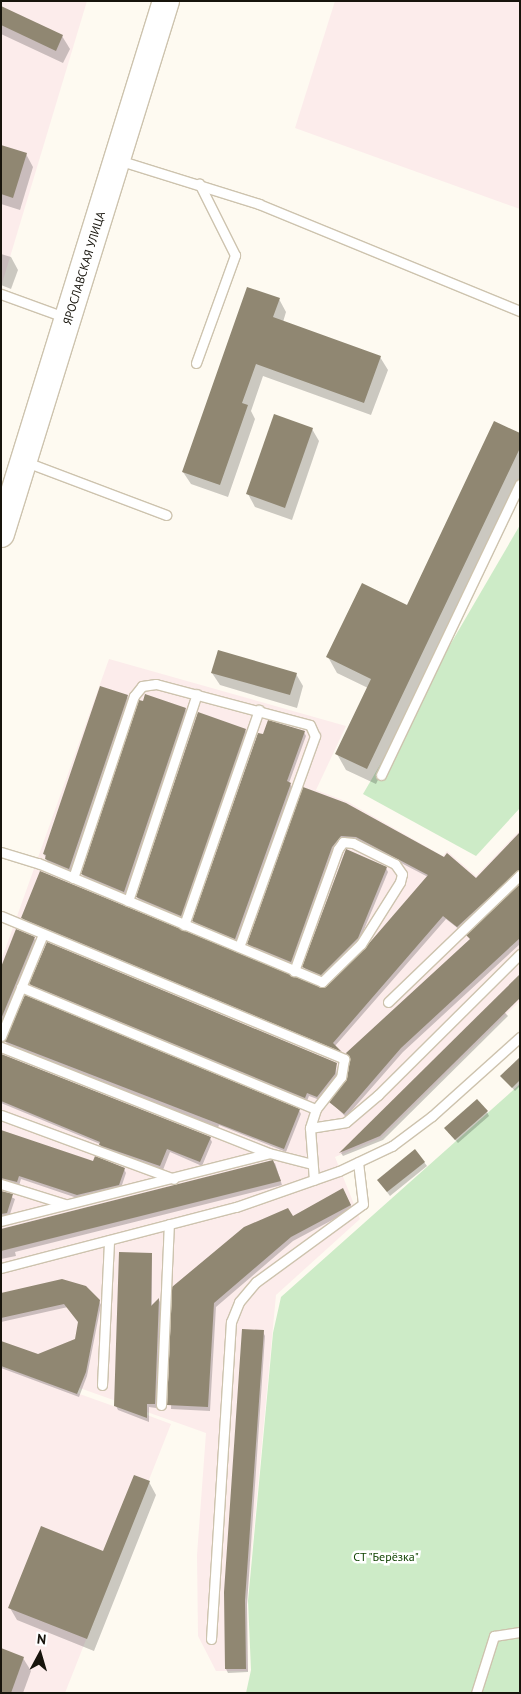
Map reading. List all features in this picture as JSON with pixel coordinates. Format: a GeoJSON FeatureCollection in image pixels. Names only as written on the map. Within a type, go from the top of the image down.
{"type":"FeatureCollection","features":[{"type":"Feature","properties":{"kind":"main road","name":"ЯРОСЛАВСКАЯ УЛИЦА"},"geometry":{"type":"LineString","coordinates":[[1,534],[166,1]]}},
{"type":"Feature","properties":{"kind":"lane"},"geometry":{"type":"LineString","coordinates":[[118,160],[199,183],[388,255],[520,311]]}},
{"type":"Feature","properties":{"kind":"lane"},"geometry":{"type":"LineString","coordinates":[[196,363],[235,255],[199,183]]}},
{"type":"Feature","properties":{"kind":"lane"},"geometry":{"type":"LineString","coordinates":[[1,294],[68,318]]}},
{"type":"Feature","properties":{"kind":"lane"},"geometry":{"type":"LineString","coordinates":[[23,462],[166,515]]}},
{"type":"Feature","properties":{"kind":"lane"},"geometry":{"type":"LineString","coordinates":[[381,775],[520,484]]}},
{"type":"Feature","properties":{"kind":"lane"},"geometry":{"type":"LineString","coordinates":[[73,878],[134,696],[142,686],[156,684],[310,725],[315,736],[239,947]]}},
{"type":"Feature","properties":{"kind":"lane"},"geometry":{"type":"LineString","coordinates":[[128,900],[196,694]]}},
{"type":"Feature","properties":{"kind":"lane"},"geometry":{"type":"LineString","coordinates":[[184,924],[259,710]]}},
{"type":"Feature","properties":{"kind":"lane"},"geometry":{"type":"LineString","coordinates":[[1,852],[128,900],[294,971],[322,982],[361,944],[400,882],[402,874],[395,864],[353,843],[343,842],[338,849],[294,971]]}},
{"type":"Feature","properties":{"kind":"lane"},"geometry":{"type":"LineString","coordinates":[[388,1002],[520,875]]}},
{"type":"Feature","properties":{"kind":"lane"},"geometry":{"type":"LineString","coordinates":[[1,916],[344,1059],[340,1077],[316,1109],[310,1128],[314,1180]]}},
{"type":"Feature","properties":{"kind":"lane"},"geometry":{"type":"LineString","coordinates":[[1,1036],[43,934]]}},
{"type":"Feature","properties":{"kind":"lane"},"geometry":{"type":"LineString","coordinates":[[310,1128],[346,1122],[520,954]]}},
{"type":"Feature","properties":{"kind":"lane"},"geometry":{"type":"LineString","coordinates":[[21,987],[316,1109]]}},
{"type":"Feature","properties":{"kind":"lane"},"geometry":{"type":"LineString","coordinates":[[1,1268],[236,1207],[314,1180],[358,1162],[392,1146],[432,1116],[520,1037]]}},
{"type":"Feature","properties":{"kind":"lane"},"geometry":{"type":"LineString","coordinates":[[1,1046],[268,1153],[312,1164]]}},
{"type":"Feature","properties":{"kind":"lane"},"geometry":{"type":"LineString","coordinates":[[1,1115],[174,1179]]}},
{"type":"Feature","properties":{"kind":"lane"},"geometry":{"type":"LineString","coordinates":[[1,1221],[174,1179],[268,1153]]}},
{"type":"Feature","properties":{"kind":"lane"},"geometry":{"type":"LineString","coordinates":[[211,1639],[231,1322],[239,1302],[256,1282],[363,1204],[358,1162]]}},
{"type":"Feature","properties":{"kind":"lane"},"geometry":{"type":"LineString","coordinates":[[1,1184],[67,1205]]}},
{"type":"Feature","properties":{"kind":"lane"},"geometry":{"type":"LineString","coordinates":[[161,1405],[169,1224]]}},
{"type":"Feature","properties":{"kind":"lane"},"geometry":{"type":"LineString","coordinates":[[102,1385],[109,1240]]}},
{"type":"Feature","properties":{"kind":"lane"},"geometry":{"type":"LineString","coordinates":[[476,1693],[494,1636],[520,1632]]}},
{"type":"Feature","properties":{"kind":"shaded area"},"geometry":{"type":"Polygon","coordinates":[[[1,1],[87,1],[1,287],[1,1]]]}},
{"type":"Feature","properties":{"kind":"shaded area"},"geometry":{"type":"Polygon","coordinates":[[[335,1],[520,1],[520,209],[295,128],[335,1]]]}},
{"type":"Feature","properties":{"kind":"shaded area"},"geometry":{"type":"Polygon","coordinates":[[[109,659],[346,726],[316,790],[348,802],[443,856],[447,851],[476,876],[520,830],[520,1001],[381,1138],[335,1157],[360,1219],[276,1295],[247,1601],[248,1671],[216,1671],[198,1636],[197,1555],[206,1433],[1,1360],[1,961],[109,659]]]}},
{"type":"Feature","properties":{"kind":"shaded area"},"geometry":{"type":"Polygon","coordinates":[[[1,1366],[147,1418],[147,1415],[171,1424],[65,1693],[1,1693],[1,1366]]]}},
{"type":"Feature","properties":{"kind":"green space"},"geometry":{"type":"Polygon","coordinates":[[[520,525],[520,808],[476,856],[363,794],[520,525]]]}},
{"type":"Feature","properties":{"kind":"green space","name":"СТ \"Берёзка\""},"geometry":{"type":"Polygon","coordinates":[[[520,1084],[520,1693],[246,1693],[251,1670],[248,1601],[273,1333],[281,1297],[520,1084]]]}},
{"type":"Feature","properties":{"kind":"building"},"geometry":{"type":"Polygon","coordinates":[[[1,6],[63,35],[56,51],[1,25],[1,6]]]}},
{"type":"Feature","properties":{"kind":"building"},"geometry":{"type":"Polygon","coordinates":[[[1,145],[27,153],[13,198],[1,194],[1,145]]]}},
{"type":"Feature","properties":{"kind":"building"},"geometry":{"type":"Polygon","coordinates":[[[247,287],[280,298],[273,317],[381,356],[364,403],[256,364],[242,403],[248,405],[220,485],[182,472],[247,287]]]}},
{"type":"Feature","properties":{"kind":"building"},"geometry":{"type":"Polygon","coordinates":[[[274,414],[313,428],[285,508],[246,494],[274,414]]]}},
{"type":"Feature","properties":{"kind":"building"},"geometry":{"type":"Polygon","coordinates":[[[494,421],[520,433],[520,448],[367,769],[335,754],[371,679],[326,657],[362,583],[407,605],[494,421]]]}},
{"type":"Feature","properties":{"kind":"building"},"geometry":{"type":"Polygon","coordinates":[[[218,650],[297,673],[290,695],[211,673],[218,650]]]}},
{"type":"Feature","properties":{"kind":"building"},"geometry":{"type":"Polygon","coordinates":[[[100,686],[128,695],[69,869],[45,859],[46,855],[43,854],[100,686]]]}},
{"type":"Feature","properties":{"kind":"building"},"geometry":{"type":"Polygon","coordinates":[[[145,694],[186,708],[124,892],[81,874],[139,700],[143,701],[145,694]]]}},
{"type":"Feature","properties":{"kind":"building"},"geometry":{"type":"Polygon","coordinates":[[[198,712],[246,729],[181,916],[136,897],[198,712]]]}},
{"type":"Feature","properties":{"kind":"building"},"geometry":{"type":"Polygon","coordinates":[[[268,720],[305,731],[287,781],[291,783],[235,939],[192,921],[258,733],[263,734],[268,720]]]}},
{"type":"Feature","properties":{"kind":"building"},"geometry":{"type":"Polygon","coordinates":[[[303,787],[346,803],[444,857],[447,853],[476,878],[520,832],[520,869],[457,927],[443,916],[333,1043],[342,1052],[21,918],[40,871],[324,988],[365,948],[428,875],[356,837],[341,836],[332,847],[291,962],[247,944],[303,787]]]}},
{"type":"Feature","properties":{"kind":"building"},"geometry":{"type":"Polygon","coordinates":[[[346,849],[387,867],[358,938],[321,975],[302,967],[346,849]]]}},
{"type":"Feature","properties":{"kind":"building"},"geometry":{"type":"Polygon","coordinates":[[[520,884],[520,938],[401,1048],[344,1114],[329,1102],[347,1078],[350,1060],[346,1053],[470,939],[466,935],[520,884]]]}},
{"type":"Feature","properties":{"kind":"building"},"geometry":{"type":"Polygon","coordinates":[[[16,929],[35,937],[1,1019],[1,967],[16,929]]]}},
{"type":"Feature","properties":{"kind":"building"},"geometry":{"type":"Polygon","coordinates":[[[47,942],[337,1063],[335,1074],[317,1097],[307,1093],[305,1098],[29,984],[47,942]]]}},
{"type":"Feature","properties":{"kind":"building"},"geometry":{"type":"Polygon","coordinates":[[[520,974],[520,998],[380,1136],[339,1153],[520,974]]]}},
{"type":"Feature","properties":{"kind":"building"},"geometry":{"type":"Polygon","coordinates":[[[25,995],[300,1109],[284,1149],[4,1041],[25,995]]]}},
{"type":"Feature","properties":{"kind":"building"},"geometry":{"type":"Polygon","coordinates":[[[1,1054],[211,1137],[200,1162],[167,1149],[160,1166],[99,1145],[100,1142],[1,1101],[1,1054]]]}},
{"type":"Feature","properties":{"kind":"building"},"geometry":{"type":"Polygon","coordinates":[[[520,1057],[520,1080],[512,1088],[500,1076],[520,1057]]]}},
{"type":"Feature","properties":{"kind":"building"},"geometry":{"type":"Polygon","coordinates":[[[477,1099],[488,1111],[455,1140],[444,1128],[477,1099]]]}},
{"type":"Feature","properties":{"kind":"building"},"geometry":{"type":"Polygon","coordinates":[[[1,1130],[93,1161],[95,1156],[125,1168],[119,1185],[77,1195],[19,1176],[17,1182],[1,1178],[1,1130]]]}},
{"type":"Feature","properties":{"kind":"building"},"geometry":{"type":"Polygon","coordinates":[[[415,1149],[425,1162],[387,1192],[377,1180],[415,1149]]]}},
{"type":"Feature","properties":{"kind":"building"},"geometry":{"type":"Polygon","coordinates":[[[273,1160],[281,1181],[1,1251],[1,1229],[273,1160]]]}},
{"type":"Feature","properties":{"kind":"building"},"geometry":{"type":"Polygon","coordinates":[[[343,1188],[351,1205],[291,1237],[214,1303],[208,1407],[167,1405],[172,1287],[244,1227],[288,1208],[293,1216],[343,1188]]]}},
{"type":"Feature","properties":{"kind":"building"},"geometry":{"type":"Polygon","coordinates":[[[1,1191],[13,1194],[7,1213],[1,1214],[1,1191]]]}},
{"type":"Feature","properties":{"kind":"building"},"geometry":{"type":"Polygon","coordinates":[[[119,1252],[152,1253],[151,1306],[159,1298],[155,1404],[147,1404],[147,1418],[114,1406],[119,1252]]]}},
{"type":"Feature","properties":{"kind":"building"},"geometry":{"type":"Polygon","coordinates":[[[62,1279],[86,1286],[100,1300],[86,1372],[77,1394],[1,1366],[1,1341],[38,1354],[75,1339],[78,1322],[64,1304],[1,1318],[1,1293],[62,1279]]]}},
{"type":"Feature","properties":{"kind":"building"},"geometry":{"type":"Polygon","coordinates":[[[242,1329],[264,1330],[245,1600],[246,1669],[225,1669],[224,1592],[242,1329]]]}},
{"type":"Feature","properties":{"kind":"building"},"geometry":{"type":"Polygon","coordinates":[[[134,1475],[150,1481],[87,1639],[8,1608],[41,1526],[103,1551],[134,1475]]]}},
{"type":"Feature","properties":{"kind":"building"},"geometry":{"type":"Polygon","coordinates":[[[1,1648],[24,1657],[11,1693],[1,1693],[1,1648]]]}}]}
